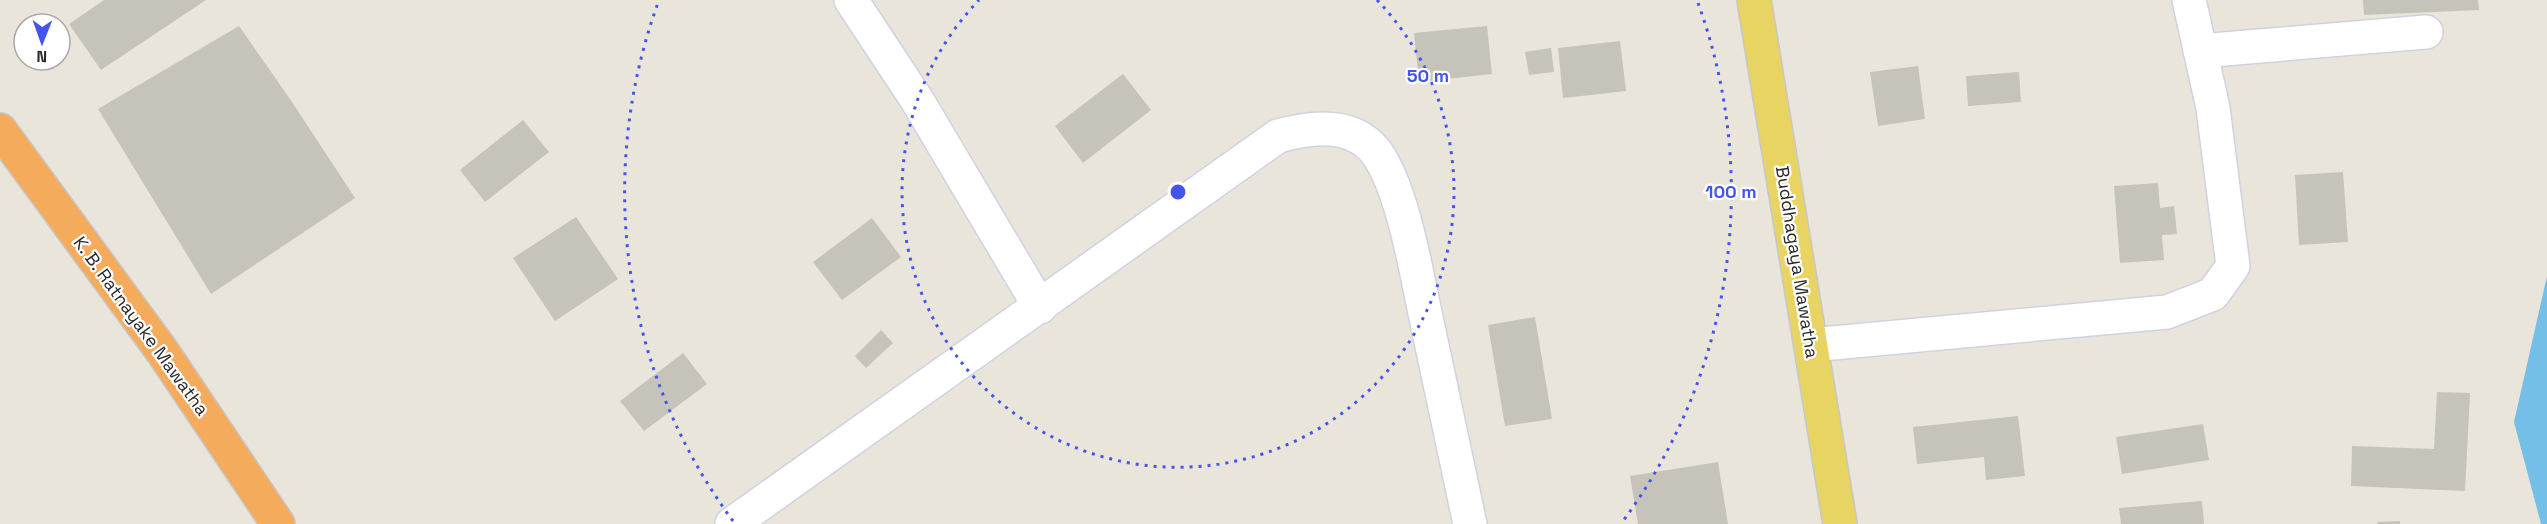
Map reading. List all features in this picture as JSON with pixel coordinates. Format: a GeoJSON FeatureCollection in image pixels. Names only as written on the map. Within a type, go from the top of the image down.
{"type":"FeatureCollection","features":[{"type":"Feature","properties":{"kind":"highway","name":"K. B. Ratnayake Mawatha"},"geometry":{"type":"LineString","coordinates":[[0,130],[162,351],[278,524]]}},
{"type":"Feature","properties":{"kind":"main road","name":"Buddhagaya Mawatha"},"geometry":{"type":"LineString","coordinates":[[1754,0],[1840,524]]}},
{"type":"Feature","properties":{"kind":"street"},"geometry":{"type":"LineString","coordinates":[[851,0],[917,100],[1040,307]]}},
{"type":"Feature","properties":{"kind":"street"},"geometry":{"type":"LineString","coordinates":[[1811,345],[2167,312],[2213,294],[2233,266],[2213,108],[2189,0]]}},
{"type":"Feature","properties":{"kind":"street"},"geometry":{"type":"LineString","coordinates":[[2200,51],[2426,32]]}},
{"type":"Feature","properties":{"kind":"street"},"geometry":{"type":"LineString","coordinates":[[732,524],[1278,136],[1305,129],[1331,128],[1358,137],[1376,151],[1386,172],[1410,242],[1470,524]]}},
{"type":"Feature","properties":{"kind":"water"},"geometry":{"type":"Polygon","coordinates":[[[2547,276],[2547,524],[2541,524],[2514,422],[2547,276]]]}},
{"type":"Feature","properties":{"kind":"building"},"geometry":{"type":"Polygon","coordinates":[[[104,0],[206,0],[101,70],[72,28],[72,22],[104,0]]]}},
{"type":"Feature","properties":{"kind":"building"},"geometry":{"type":"Polygon","coordinates":[[[2363,0],[2478,0],[2479,10],[2364,15],[2363,0]]]}},
{"type":"Feature","properties":{"kind":"building"},"geometry":{"type":"Polygon","coordinates":[[[239,26],[355,198],[211,294],[98,109],[239,26]]]}},
{"type":"Feature","properties":{"kind":"building"},"geometry":{"type":"Polygon","coordinates":[[[1487,26],[1492,74],[1419,82],[1414,33],[1487,26]]]}},
{"type":"Feature","properties":{"kind":"building"},"geometry":{"type":"Polygon","coordinates":[[[1620,41],[1626,91],[1563,98],[1558,48],[1620,41]]]}},
{"type":"Feature","properties":{"kind":"building"},"geometry":{"type":"Polygon","coordinates":[[[1551,48],[1554,72],[1529,75],[1525,52],[1551,48]]]}},
{"type":"Feature","properties":{"kind":"building"},"geometry":{"type":"Polygon","coordinates":[[[1918,66],[1925,119],[1878,126],[1870,72],[1918,66]]]}},
{"type":"Feature","properties":{"kind":"building"},"geometry":{"type":"Polygon","coordinates":[[[2019,72],[2021,102],[1968,106],[1966,76],[2019,72]]]}},
{"type":"Feature","properties":{"kind":"building"},"geometry":{"type":"Polygon","coordinates":[[[1123,74],[1151,110],[1083,163],[1055,126],[1123,74]]]}},
{"type":"Feature","properties":{"kind":"building"},"geometry":{"type":"Polygon","coordinates":[[[523,120],[549,152],[485,202],[460,170],[523,120]]]}},
{"type":"Feature","properties":{"kind":"building"},"geometry":{"type":"Polygon","coordinates":[[[2343,172],[2348,242],[2299,245],[2295,175],[2343,172]]]}},
{"type":"Feature","properties":{"kind":"building"},"geometry":{"type":"Polygon","coordinates":[[[2158,183],[2160,208],[2174,206],[2177,234],[2162,235],[2164,260],[2120,263],[2114,186],[2158,183]]]}},
{"type":"Feature","properties":{"kind":"building"},"geometry":{"type":"Polygon","coordinates":[[[576,217],[618,279],[555,321],[513,258],[576,217]]]}},
{"type":"Feature","properties":{"kind":"building"},"geometry":{"type":"Polygon","coordinates":[[[872,218],[901,257],[842,300],[813,262],[872,218]]]}},
{"type":"Feature","properties":{"kind":"building"},"geometry":{"type":"Polygon","coordinates":[[[1535,317],[1552,419],[1505,426],[1488,325],[1535,317]]]}},
{"type":"Feature","properties":{"kind":"building"},"geometry":{"type":"Polygon","coordinates":[[[881,330],[893,343],[866,368],[855,356],[881,330]]]}},
{"type":"Feature","properties":{"kind":"building"},"geometry":{"type":"Polygon","coordinates":[[[683,353],[707,384],[644,431],[620,401],[683,353]]]}},
{"type":"Feature","properties":{"kind":"building"},"geometry":{"type":"Polygon","coordinates":[[[2437,392],[2470,393],[2465,491],[2351,486],[2352,446],[2434,449],[2437,392]]]}},
{"type":"Feature","properties":{"kind":"building"},"geometry":{"type":"Polygon","coordinates":[[[2018,416],[2025,476],[1986,480],[1984,457],[1917,464],[1913,427],[2018,416]]]}},
{"type":"Feature","properties":{"kind":"building"},"geometry":{"type":"Polygon","coordinates":[[[2203,424],[2209,460],[2122,474],[2116,437],[2203,424]]]}},
{"type":"Feature","properties":{"kind":"building"},"geometry":{"type":"Polygon","coordinates":[[[1718,462],[1728,524],[1638,524],[1630,476],[1718,462]]]}},
{"type":"Feature","properties":{"kind":"building"},"geometry":{"type":"Polygon","coordinates":[[[2202,501],[2204,524],[2121,524],[2119,508],[2202,501]]]}},
{"type":"Feature","properties":{"kind":"building"},"geometry":{"type":"Polygon","coordinates":[[[2400,521],[2400,524],[2378,524],[2377,522],[2400,521]]]}}]}
